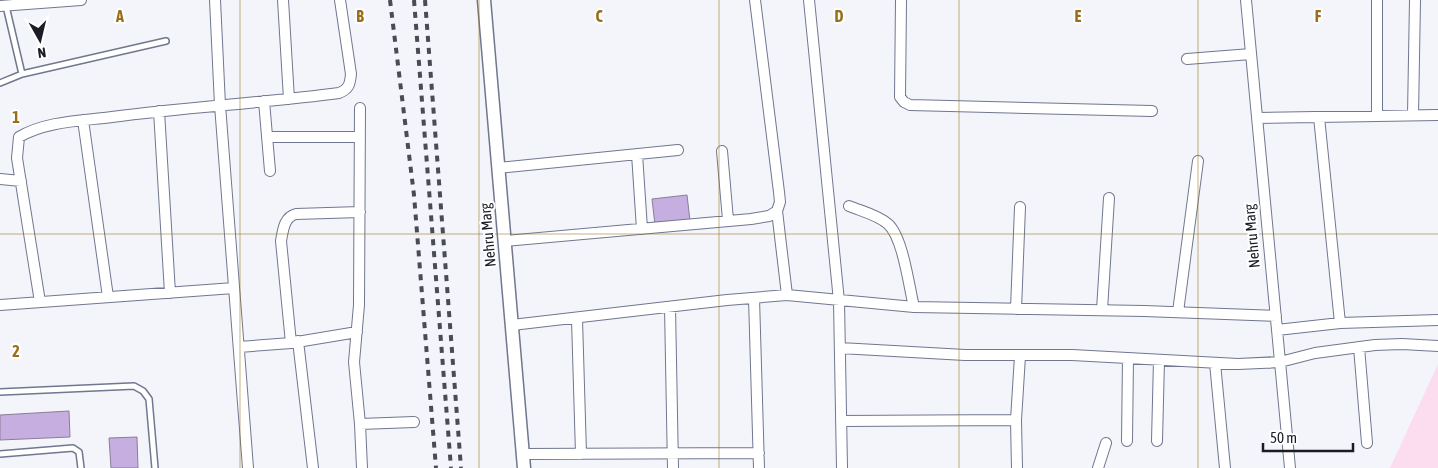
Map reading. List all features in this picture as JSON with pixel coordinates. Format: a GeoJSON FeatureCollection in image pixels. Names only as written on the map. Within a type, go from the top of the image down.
{"type":"FeatureCollection","features":[{"type":"Feature","properties":{"kind":"street"},"geometry":{"type":"LineString","coordinates":[[3,6],[81,0]]}},
{"type":"Feature","properties":{"kind":"street"},"geometry":{"type":"LineString","coordinates":[[215,0],[220,105],[248,468]]}},
{"type":"Feature","properties":{"kind":"street"},"geometry":{"type":"LineString","coordinates":[[283,0],[289,99]]}},
{"type":"Feature","properties":{"kind":"street"},"geometry":{"type":"LineString","coordinates":[[40,302],[17,158],[19,137],[40,127],[84,120],[339,93],[347,89],[351,74],[340,0]]}},
{"type":"Feature","properties":{"kind":"street","name":"Nehru Marg"},"geometry":{"type":"LineString","coordinates":[[484,0],[524,468]]}},
{"type":"Feature","properties":{"kind":"street"},"geometry":{"type":"LineString","coordinates":[[755,0],[779,192],[780,202],[777,211],[787,296]]}},
{"type":"Feature","properties":{"kind":"street"},"geometry":{"type":"LineString","coordinates":[[809,0],[839,301],[842,468]]}},
{"type":"Feature","properties":{"kind":"street"},"geometry":{"type":"LineString","coordinates":[[901,0],[900,97],[904,102],[910,104],[1152,111]]}},
{"type":"Feature","properties":{"kind":"street","name":"Nehru Marg"},"geometry":{"type":"LineString","coordinates":[[1246,0],[1290,468]]}},
{"type":"Feature","properties":{"kind":"street"},"geometry":{"type":"LineString","coordinates":[[1377,0],[1377,116]]}},
{"type":"Feature","properties":{"kind":"street"},"geometry":{"type":"LineString","coordinates":[[1413,115],[1415,0]]}},
{"type":"Feature","properties":{"kind":"street"},"geometry":{"type":"LineString","coordinates":[[1187,58],[1251,54]]}},
{"type":"Feature","properties":{"kind":"street"},"geometry":{"type":"LineString","coordinates":[[264,101],[270,171]]}},
{"type":"Feature","properties":{"kind":"street"},"geometry":{"type":"LineString","coordinates":[[360,108],[359,305],[354,362],[362,468]]}},
{"type":"Feature","properties":{"kind":"street"},"geometry":{"type":"LineString","coordinates":[[159,111],[170,293]]}},
{"type":"Feature","properties":{"kind":"street"},"geometry":{"type":"LineString","coordinates":[[1257,118],[1438,114]]}},
{"type":"Feature","properties":{"kind":"street"},"geometry":{"type":"LineString","coordinates":[[1319,117],[1340,323]]}},
{"type":"Feature","properties":{"kind":"street"},"geometry":{"type":"LineString","coordinates":[[84,120],[108,297]]}},
{"type":"Feature","properties":{"kind":"street"},"geometry":{"type":"LineString","coordinates":[[267,137],[360,137]]}},
{"type":"Feature","properties":{"kind":"street"},"geometry":{"type":"LineString","coordinates":[[498,168],[678,150]]}},
{"type":"Feature","properties":{"kind":"street"},"geometry":{"type":"LineString","coordinates":[[722,151],[728,220]]}},
{"type":"Feature","properties":{"kind":"street"},"geometry":{"type":"LineString","coordinates":[[637,154],[642,229]]}},
{"type":"Feature","properties":{"kind":"street"},"geometry":{"type":"LineString","coordinates":[[1178,312],[1198,161]]}},
{"type":"Feature","properties":{"kind":"street"},"geometry":{"type":"LineString","coordinates":[[0,179],[21,181]]}},
{"type":"Feature","properties":{"kind":"street"},"geometry":{"type":"LineString","coordinates":[[1102,310],[1109,198]]}},
{"type":"Feature","properties":{"kind":"street"},"geometry":{"type":"LineString","coordinates":[[849,206],[880,219],[892,228],[902,252],[914,306]]}},
{"type":"Feature","properties":{"kind":"street"},"geometry":{"type":"LineString","coordinates":[[1016,309],[1020,207]]}},
{"type":"Feature","properties":{"kind":"street"},"geometry":{"type":"LineString","coordinates":[[505,242],[769,216],[777,211]]}},
{"type":"Feature","properties":{"kind":"street"},"geometry":{"type":"LineString","coordinates":[[313,468],[281,241],[283,229],[290,215],[360,212]]}},
{"type":"Feature","properties":{"kind":"street"},"geometry":{"type":"LineString","coordinates":[[0,305],[234,288]]}},
{"type":"Feature","properties":{"kind":"street"},"geometry":{"type":"LineString","coordinates":[[512,326],[670,307],[787,296],[914,306],[1276,316]]}},
{"type":"Feature","properties":{"kind":"street"},"geometry":{"type":"LineString","coordinates":[[754,298],[759,468]]}},
{"type":"Feature","properties":{"kind":"street"},"geometry":{"type":"LineString","coordinates":[[670,307],[673,468]]}},
{"type":"Feature","properties":{"kind":"street"},"geometry":{"type":"LineString","coordinates":[[578,319],[581,454]]}},
{"type":"Feature","properties":{"kind":"street"},"geometry":{"type":"LineString","coordinates":[[1277,330],[1340,323],[1438,320]]}},
{"type":"Feature","properties":{"kind":"street"},"geometry":{"type":"LineString","coordinates":[[239,347],[295,342],[357,332]]}},
{"type":"Feature","properties":{"kind":"street"},"geometry":{"type":"LineString","coordinates":[[840,348],[965,356],[1072,355],[1238,364],[1280,362],[1315,353],[1359,347],[1402,344],[1438,346]]}},
{"type":"Feature","properties":{"kind":"street"},"geometry":{"type":"LineString","coordinates":[[1359,347],[1367,443]]}},
{"type":"Feature","properties":{"kind":"street"},"geometry":{"type":"LineString","coordinates":[[1016,468],[1016,420],[1020,356]]}},
{"type":"Feature","properties":{"kind":"street"},"geometry":{"type":"LineString","coordinates":[[1127,441],[1128,358]]}},
{"type":"Feature","properties":{"kind":"street"},"geometry":{"type":"LineString","coordinates":[[1157,441],[1159,360]]}},
{"type":"Feature","properties":{"kind":"street"},"geometry":{"type":"LineString","coordinates":[[1215,362],[1226,468]]}},
{"type":"Feature","properties":{"kind":"street"},"geometry":{"type":"LineString","coordinates":[[841,421],[1016,420]]}},
{"type":"Feature","properties":{"kind":"street"},"geometry":{"type":"LineString","coordinates":[[360,424],[414,422]]}},
{"type":"Feature","properties":{"kind":"street"},"geometry":{"type":"LineString","coordinates":[[1098,468],[1106,443]]}},
{"type":"Feature","properties":{"kind":"street"},"geometry":{"type":"LineString","coordinates":[[523,454],[759,453]]}},
{"type":"Feature","properties":{"kind":"lane"},"geometry":{"type":"LineString","coordinates":[[3,6],[22,74]]}},
{"type":"Feature","properties":{"kind":"lane"},"geometry":{"type":"LineString","coordinates":[[0,84],[22,74],[166,41]]}},
{"type":"Feature","properties":{"kind":"lane"},"geometry":{"type":"LineString","coordinates":[[0,392],[134,386],[143,391],[149,400],[155,468]]}},
{"type":"Feature","properties":{"kind":"lane"},"geometry":{"type":"LineString","coordinates":[[0,454],[73,448],[79,452],[81,468]]}},
{"type":"Feature","properties":{"kind":"shaded area"},"geometry":{"type":"Polygon","coordinates":[[[1438,364],[1438,468],[1390,468],[1438,364]]]}},
{"type":"Feature","properties":{"kind":"building"},"geometry":{"type":"Polygon","coordinates":[[[687,195],[690,221],[655,225],[652,199],[687,195]]]}},
{"type":"Feature","properties":{"kind":"building"},"geometry":{"type":"Polygon","coordinates":[[[69,411],[70,437],[0,440],[0,415],[69,411]]]}},
{"type":"Feature","properties":{"kind":"building"},"geometry":{"type":"Polygon","coordinates":[[[137,437],[138,468],[111,468],[109,438],[137,437]]]}},
{"type":"Feature","properties":{"kind":"railway"},"geometry":{"type":"LineString","coordinates":[[390,0],[414,195],[436,468]]}},
{"type":"Feature","properties":{"kind":"railway"},"geometry":{"type":"LineString","coordinates":[[414,0],[451,468]]}},
{"type":"Feature","properties":{"kind":"railway"},"geometry":{"type":"LineString","coordinates":[[425,0],[461,468]]}}]}
